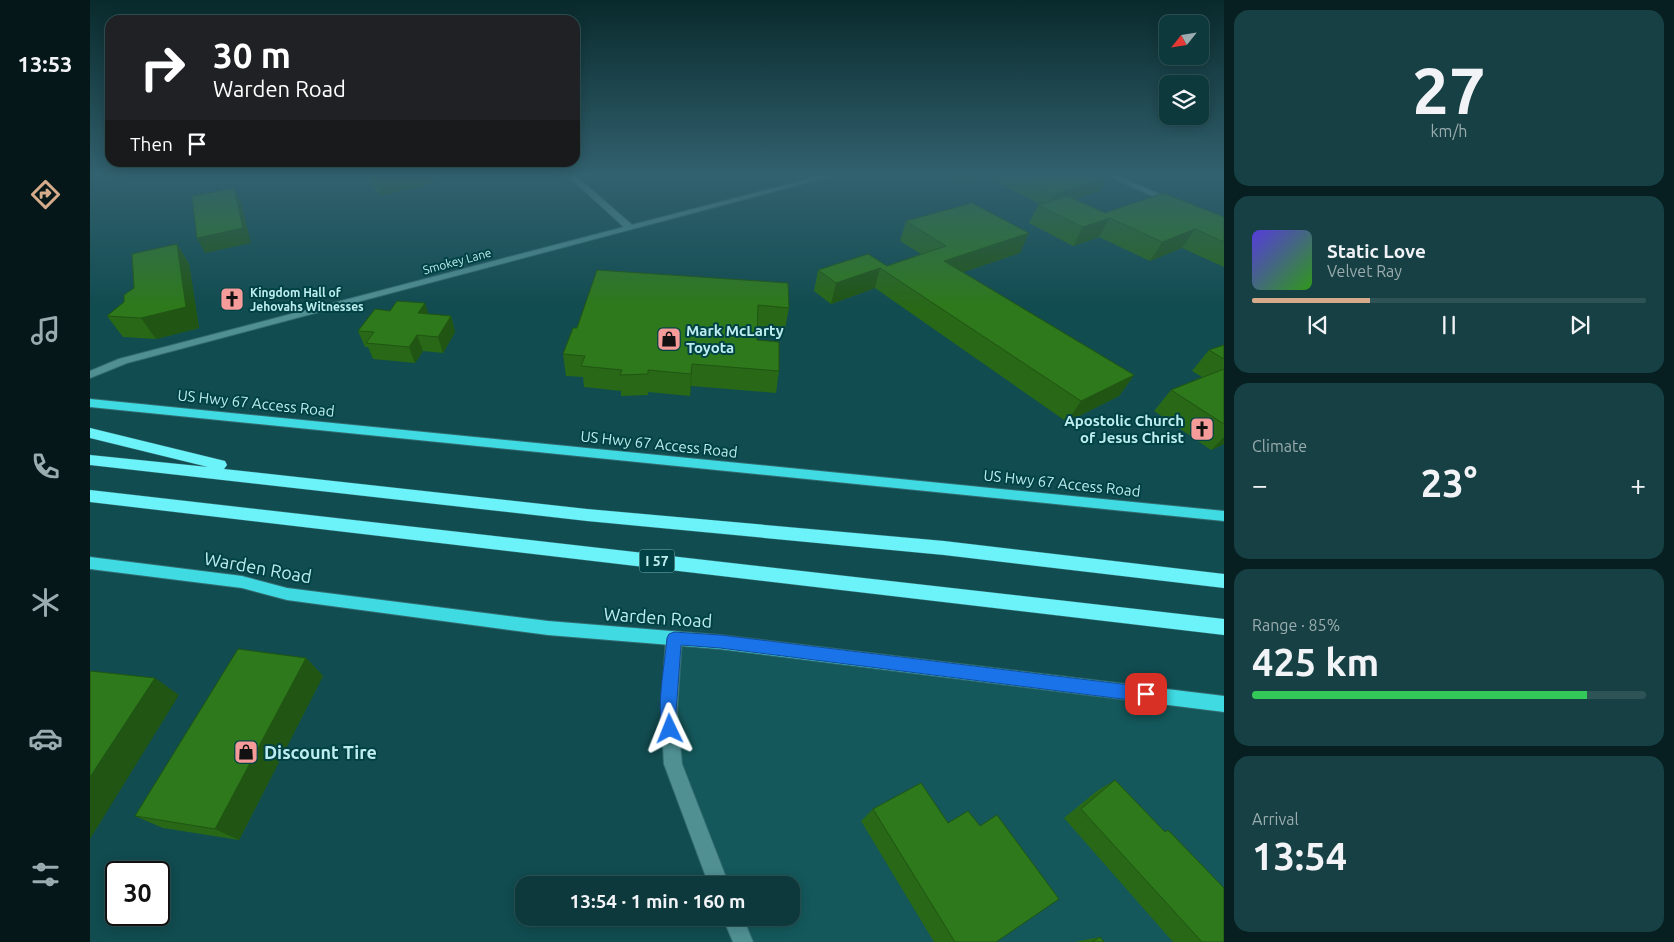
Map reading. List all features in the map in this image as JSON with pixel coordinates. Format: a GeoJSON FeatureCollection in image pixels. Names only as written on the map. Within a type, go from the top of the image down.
{"type":"FeatureCollection","features":[{"type":"Feature","properties":{"kind":"highway"},"geometry":{"type":"LineString","coordinates":[[90,433],[124,440],[267,478]]}},
{"type":"Feature","properties":{"kind":"highway"},"geometry":{"type":"LineString","coordinates":[[90,460],[267,478],[587,515],[944,548],[1224,581]]}},
{"type":"Feature","properties":{"kind":"highway","name":"I 57"},"geometry":{"type":"LineString","coordinates":[[90,496],[1224,627]]}},
{"type":"Feature","properties":{"kind":"main road","name":"US Hwy 67 Access Road"},"geometry":{"type":"LineString","coordinates":[[90,403],[1224,516]]}},
{"type":"Feature","properties":{"kind":"main road","name":"Warden Road"},"geometry":{"type":"LineString","coordinates":[[90,563],[242,582],[287,594],[548,628],[720,642],[1224,704]]}},
{"type":"Feature","properties":{"kind":"street"},"geometry":{"type":"LineString","coordinates":[[620,219],[630,228]]}},
{"type":"Feature","properties":{"kind":"street","name":"Smokey Lane"},"geometry":{"type":"LineString","coordinates":[[90,375],[123,361],[665,219]]}},
{"type":"Feature","properties":{"kind":"street"},"geometry":{"type":"LineString","coordinates":[[674,638],[669,712],[673,764],[716,876]]}},
{"type":"Feature","properties":{"kind":"street"},"geometry":{"type":"LineString","coordinates":[[736,926],[743,942]]}},
{"type":"Feature","properties":{"kind":"shaded area"},"geometry":{"type":"Polygon","coordinates":[[[674,638],[1224,708],[1224,942],[743,942],[736,926],[800,926],[800,876],[715,876],[680,787],[669,712],[674,638]]]}},
{"type":"Feature","properties":{"kind":"building"},"geometry":{"type":"Polygon","coordinates":[[[195,219],[241,219],[243,228],[197,238],[195,219]]]}},
{"type":"Feature","properties":{"kind":"building"},"geometry":{"type":"Polygon","coordinates":[[[913,219],[1002,219],[1029,233],[944,261],[1134,375],[1081,401],[880,268],[836,283],[818,270],[868,254],[887,266],[946,246],[906,221],[913,219]]]}},
{"type":"Feature","properties":{"kind":"building"},"geometry":{"type":"Polygon","coordinates":[[[1067,219],[1107,219],[1083,227],[1067,219]]]}},
{"type":"Feature","properties":{"kind":"building"},"geometry":{"type":"Polygon","coordinates":[[[1112,219],[1224,219],[1224,242],[1195,229],[1162,242],[1112,219]]]}},
{"type":"Feature","properties":{"kind":"building"},"geometry":{"type":"Polygon","coordinates":[[[177,244],[186,307],[141,318],[107,316],[124,302],[124,295],[134,288],[132,254],[177,244]]]}},
{"type":"Feature","properties":{"kind":"building","name":"Mark McLarty Toyota"},"geometry":{"type":"Polygon","coordinates":[[[597,270],[788,283],[789,308],[758,305],[757,340],[779,342],[779,371],[692,364],[691,374],[648,370],[648,374],[620,375],[622,370],[581,366],[585,356],[563,354],[573,328],[577,328],[597,270]]]}},
{"type":"Feature","properties":{"kind":"building"},"geometry":{"type":"Polygon","coordinates":[[[397,301],[425,303],[418,313],[451,316],[438,337],[417,335],[409,347],[366,343],[374,332],[358,331],[375,309],[390,311],[397,301]]]}},
{"type":"Feature","properties":{"kind":"building"},"geometry":{"type":"Polygon","coordinates":[[[1224,345],[1224,359],[1209,350],[1224,345]]]}},
{"type":"Feature","properties":{"kind":"building"},"geometry":{"type":"Polygon","coordinates":[[[1224,369],[1224,424],[1171,390],[1224,369]]]}},
{"type":"Feature","properties":{"kind":"building"},"geometry":{"type":"Polygon","coordinates":[[[238,649],[306,658],[215,829],[135,816],[238,649]]]}},
{"type":"Feature","properties":{"kind":"building"},"geometry":{"type":"Polygon","coordinates":[[[90,671],[155,678],[90,777],[90,671]]]}},
{"type":"Feature","properties":{"kind":"building"},"geometry":{"type":"Polygon","coordinates":[[[1115,780],[1165,832],[1168,830],[1224,888],[1224,942],[1202,942],[1081,809],[1115,780]]]}},
{"type":"Feature","properties":{"kind":"building"},"geometry":{"type":"Polygon","coordinates":[[[921,783],[948,823],[968,811],[980,826],[997,815],[1059,899],[996,942],[955,942],[873,809],[921,783]]]}},
{"type":"Feature","properties":{"kind":"building"},"geometry":{"type":"Polygon","coordinates":[[[1100,937],[1104,942],[1092,942],[1100,937]]]}},
{"type":"Feature","properties":{"kind":"place","name":"Kingdom Hall of Jehovahs Witnesses"},"geometry":{"type":"Point","coordinates":[232,299]}},
{"type":"Feature","properties":{"kind":"place","name":"Mark McLarty Toyota"},"geometry":{"type":"Point","coordinates":[669,339]}},
{"type":"Feature","properties":{"kind":"place","name":"Apostolic Church of Jesus Christ"},"geometry":{"type":"Point","coordinates":[1202,429]}},
{"type":"Feature","properties":{"kind":"place","name":"Discount Tire"},"geometry":{"type":"Point","coordinates":[246,752]}},
{"type":"Feature","properties":{"kind":"route"},"geometry":{"type":"LineString","coordinates":[[670,729],[669,712],[674,638],[1146,694]]}}]}
